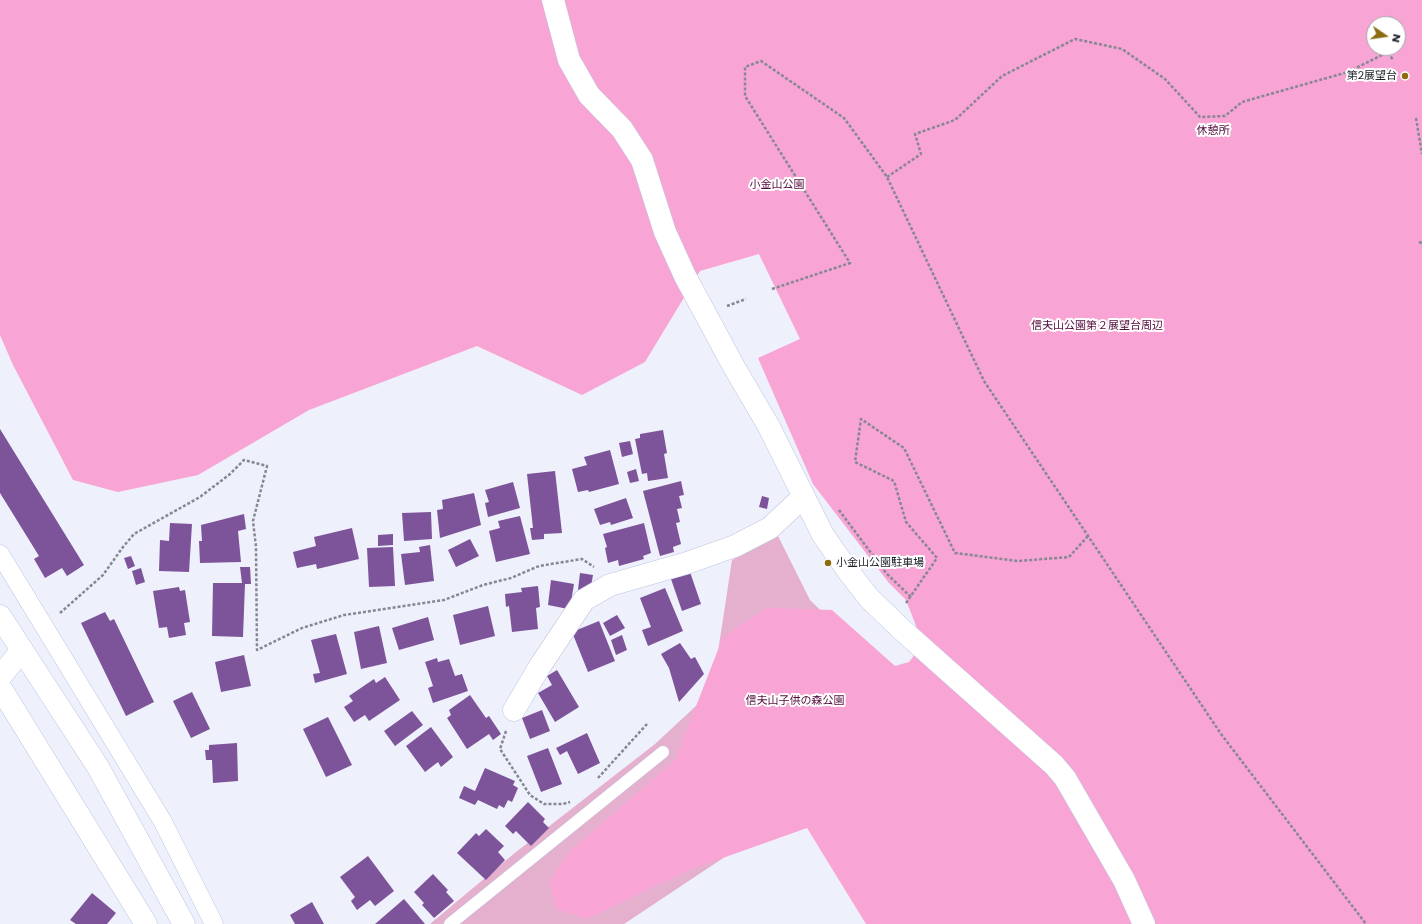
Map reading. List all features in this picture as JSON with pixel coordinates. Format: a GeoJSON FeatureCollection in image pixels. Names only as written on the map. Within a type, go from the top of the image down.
{"type":"FeatureCollection","features":[{"type":"Feature","properties":{"kind":"street"},"geometry":{"type":"LineString","coordinates":[[553,0],[568,60],[589,96],[622,129],[642,160],[665,232],[685,276],[734,367],[768,425],[823,535],[848,571],[870,598],[892,620],[1057,769],[1065,778],[1124,880],[1144,924]]}},
{"type":"Feature","properties":{"kind":"street"},"geometry":{"type":"LineString","coordinates":[[514,710],[540,666],[584,600],[610,585],[688,563],[735,546],[770,528],[803,497]]}},
{"type":"Feature","properties":{"kind":"street"},"geometry":{"type":"LineString","coordinates":[[0,554],[163,822],[214,924]]}},
{"type":"Feature","properties":{"kind":"street"},"geometry":{"type":"LineString","coordinates":[[0,616],[98,767],[184,924]]}},
{"type":"Feature","properties":{"kind":"street"},"geometry":{"type":"LineString","coordinates":[[0,678],[22,650]]}},
{"type":"Feature","properties":{"kind":"street"},"geometry":{"type":"LineString","coordinates":[[0,687],[142,922]]}},
{"type":"Feature","properties":{"kind":"lane"},"geometry":{"type":"LineString","coordinates":[[450,924],[663,752]]}},
{"type":"Feature","properties":{"kind":"path"},"geometry":{"type":"LineString","coordinates":[[887,177],[921,154],[915,134],[955,120],[1002,76],[1075,39],[1122,49],[1165,79],[1200,117],[1225,116],[1242,102],[1348,72],[1388,52],[1393,60]]}},
{"type":"Feature","properties":{"kind":"path"},"geometry":{"type":"LineString","coordinates":[[772,289],[850,263],[745,96],[745,67],[761,61],[844,118],[887,177],[984,381],[1221,734],[1366,924]]}},
{"type":"Feature","properties":{"kind":"path"},"geometry":{"type":"LineString","coordinates":[[1416,118],[1422,154]]}},
{"type":"Feature","properties":{"kind":"path"},"geometry":{"type":"LineString","coordinates":[[892,620],[911,597],[937,558],[906,522],[894,481],[855,462],[861,419],[904,448],[955,553],[1018,561],[1069,557],[1088,536]]}},
{"type":"Feature","properties":{"kind":"path"},"geometry":{"type":"LineString","coordinates":[[45,627],[103,575],[134,534],[200,497],[230,474],[244,460],[267,466],[253,521],[256,547],[257,650],[302,628],[344,615],[444,600],[483,585],[511,578],[539,566],[582,559],[601,573],[610,585]]}},
{"type":"Feature","properties":{"kind":"path"},"geometry":{"type":"LineString","coordinates":[[834,504],[886,573],[911,597]]}},
{"type":"Feature","properties":{"kind":"path"},"geometry":{"type":"LineString","coordinates":[[514,710],[500,749],[530,795],[544,804],[563,804],[573,801]]}},
{"type":"Feature","properties":{"kind":"path"},"geometry":{"type":"LineString","coordinates":[[594,783],[647,724]]}},
{"type":"Feature","properties":{"kind":"green space"},"geometry":{"type":"Polygon","coordinates":[[[0,0],[1422,0],[1422,924],[866,924],[807,828],[689,870],[587,919],[556,909],[549,882],[568,853],[675,760],[723,637],[767,608],[832,610],[895,666],[909,662],[923,644],[906,600],[889,583],[813,484],[758,358],[800,339],[759,254],[700,271],[645,362],[582,395],[477,346],[309,410],[198,475],[118,492],[73,480],[13,365],[0,335],[0,0]]]}},
{"type":"Feature","properties":{"kind":"green space","name":"信夫山子供の森公園"},"geometry":{"type":"Polygon","coordinates":[[[778,536],[810,600],[890,678],[809,801],[624,924],[430,924],[516,852],[655,744],[712,691],[732,560],[778,536]]]}},
{"type":"Feature","properties":{"kind":"building"},"geometry":{"type":"Polygon","coordinates":[[[0,429],[84,565],[67,576],[62,568],[45,578],[34,559],[39,556],[0,493],[0,429]]]}},
{"type":"Feature","properties":{"kind":"building"},"geometry":{"type":"Polygon","coordinates":[[[663,430],[667,453],[664,454],[668,478],[648,481],[647,473],[642,474],[635,439],[640,438],[640,434],[663,430]]]}},
{"type":"Feature","properties":{"kind":"building"},"geometry":{"type":"Polygon","coordinates":[[[630,441],[633,454],[622,457],[619,443],[630,441]]]}},
{"type":"Feature","properties":{"kind":"building"},"geometry":{"type":"Polygon","coordinates":[[[610,450],[619,484],[589,492],[588,490],[578,492],[572,469],[587,465],[584,457],[610,450]]]}},
{"type":"Feature","properties":{"kind":"building"},"geometry":{"type":"Polygon","coordinates":[[[636,469],[639,481],[630,483],[627,472],[636,469]]]}},
{"type":"Feature","properties":{"kind":"building"},"geometry":{"type":"Polygon","coordinates":[[[555,471],[562,533],[544,534],[544,539],[532,540],[530,528],[533,528],[527,474],[555,471]]]}},
{"type":"Feature","properties":{"kind":"building"},"geometry":{"type":"Polygon","coordinates":[[[681,481],[684,495],[679,496],[682,508],[677,509],[680,522],[676,523],[681,544],[673,547],[674,552],[660,556],[643,491],[681,481]]]}},
{"type":"Feature","properties":{"kind":"building"},"geometry":{"type":"Polygon","coordinates":[[[513,482],[520,508],[488,517],[485,503],[489,502],[485,490],[513,482]]]}},
{"type":"Feature","properties":{"kind":"building"},"geometry":{"type":"Polygon","coordinates":[[[474,493],[481,525],[440,538],[437,510],[443,509],[442,500],[474,493]]]}},
{"type":"Feature","properties":{"kind":"building"},"geometry":{"type":"Polygon","coordinates":[[[762,496],[769,498],[767,509],[759,507],[762,496]]]}},
{"type":"Feature","properties":{"kind":"building"},"geometry":{"type":"Polygon","coordinates":[[[626,498],[633,518],[611,525],[610,522],[600,525],[594,509],[626,498]]]}},
{"type":"Feature","properties":{"kind":"building"},"geometry":{"type":"Polygon","coordinates":[[[431,512],[432,539],[404,541],[402,513],[431,512]]]}},
{"type":"Feature","properties":{"kind":"building"},"geometry":{"type":"Polygon","coordinates":[[[244,514],[246,529],[238,531],[241,562],[200,563],[199,541],[202,541],[201,525],[244,514]]]}},
{"type":"Feature","properties":{"kind":"building"},"geometry":{"type":"Polygon","coordinates":[[[520,516],[530,554],[496,562],[489,531],[500,528],[498,521],[520,516]]]}},
{"type":"Feature","properties":{"kind":"building"},"geometry":{"type":"Polygon","coordinates":[[[170,523],[192,524],[189,572],[159,571],[160,540],[169,541],[170,523]]]}},
{"type":"Feature","properties":{"kind":"building"},"geometry":{"type":"Polygon","coordinates":[[[644,523],[651,553],[643,556],[644,559],[619,566],[618,560],[608,563],[605,548],[607,547],[603,534],[644,523]]]}},
{"type":"Feature","properties":{"kind":"building"},"geometry":{"type":"Polygon","coordinates":[[[352,528],[359,559],[317,569],[316,564],[297,568],[293,552],[316,546],[314,537],[352,528]]]}},
{"type":"Feature","properties":{"kind":"building"},"geometry":{"type":"Polygon","coordinates":[[[393,534],[393,545],[378,546],[378,535],[393,534]]]}},
{"type":"Feature","properties":{"kind":"building"},"geometry":{"type":"Polygon","coordinates":[[[470,539],[479,556],[456,567],[448,550],[470,539]]]}},
{"type":"Feature","properties":{"kind":"building"},"geometry":{"type":"Polygon","coordinates":[[[430,545],[434,581],[405,585],[401,554],[420,552],[419,547],[430,545]]]}},
{"type":"Feature","properties":{"kind":"building"},"geometry":{"type":"Polygon","coordinates":[[[393,547],[395,586],[369,587],[367,548],[393,547]]]}},
{"type":"Feature","properties":{"kind":"building"},"geometry":{"type":"Polygon","coordinates":[[[131,556],[135,566],[128,569],[124,558],[131,556]]]}},
{"type":"Feature","properties":{"kind":"building"},"geometry":{"type":"Polygon","coordinates":[[[240,567],[250,567],[251,584],[245,584],[243,637],[212,636],[213,583],[242,583],[240,567]]]}},
{"type":"Feature","properties":{"kind":"building"},"geometry":{"type":"Polygon","coordinates":[[[141,568],[145,582],[136,585],[132,571],[141,568]]]}},
{"type":"Feature","properties":{"kind":"building"},"geometry":{"type":"Polygon","coordinates":[[[690,572],[701,604],[682,611],[671,579],[690,572]]]}},
{"type":"Feature","properties":{"kind":"building"},"geometry":{"type":"Polygon","coordinates":[[[580,573],[593,575],[590,592],[578,590],[580,573]]]}},
{"type":"Feature","properties":{"kind":"building"},"geometry":{"type":"Polygon","coordinates":[[[551,580],[574,584],[571,602],[569,602],[568,609],[548,605],[551,580]]]}},
{"type":"Feature","properties":{"kind":"building"},"geometry":{"type":"Polygon","coordinates":[[[538,586],[540,607],[536,608],[538,629],[512,632],[509,606],[506,607],[505,594],[522,592],[521,588],[538,586]]]}},
{"type":"Feature","properties":{"kind":"building"},"geometry":{"type":"Polygon","coordinates":[[[179,587],[180,591],[185,590],[190,622],[184,623],[186,635],[169,638],[167,627],[159,628],[153,591],[179,587]]]}},
{"type":"Feature","properties":{"kind":"building"},"geometry":{"type":"Polygon","coordinates":[[[665,588],[683,631],[648,646],[642,630],[651,627],[640,598],[665,588]]]}},
{"type":"Feature","properties":{"kind":"building"},"geometry":{"type":"Polygon","coordinates":[[[488,606],[495,636],[460,645],[453,615],[488,606]]]}},
{"type":"Feature","properties":{"kind":"building"},"geometry":{"type":"Polygon","coordinates":[[[105,612],[110,621],[114,619],[154,702],[126,716],[81,623],[105,612]]]}},
{"type":"Feature","properties":{"kind":"building"},"geometry":{"type":"Polygon","coordinates":[[[617,615],[625,628],[610,636],[603,623],[617,615]]]}},
{"type":"Feature","properties":{"kind":"building"},"geometry":{"type":"Polygon","coordinates":[[[428,617],[434,640],[399,650],[392,628],[428,617]]]}},
{"type":"Feature","properties":{"kind":"building"},"geometry":{"type":"Polygon","coordinates":[[[599,621],[615,661],[588,672],[572,632],[599,621]]]}},
{"type":"Feature","properties":{"kind":"building"},"geometry":{"type":"Polygon","coordinates":[[[379,626],[387,663],[361,669],[354,632],[379,626]]]}},
{"type":"Feature","properties":{"kind":"building"},"geometry":{"type":"Polygon","coordinates":[[[336,634],[347,674],[315,683],[313,674],[320,673],[311,640],[336,634]]]}},
{"type":"Feature","properties":{"kind":"building"},"geometry":{"type":"Polygon","coordinates":[[[622,635],[627,650],[616,655],[611,640],[622,635]]]}},
{"type":"Feature","properties":{"kind":"building"},"geometry":{"type":"Polygon","coordinates":[[[680,643],[691,659],[695,657],[704,674],[679,702],[669,668],[661,654],[680,643]]]}},
{"type":"Feature","properties":{"kind":"building"},"geometry":{"type":"Polygon","coordinates":[[[244,655],[251,686],[221,692],[215,662],[244,655]]]}},
{"type":"Feature","properties":{"kind":"building"},"geometry":{"type":"Polygon","coordinates":[[[437,658],[438,662],[449,659],[455,676],[462,674],[468,691],[433,703],[428,688],[433,686],[425,662],[437,658]]]}},
{"type":"Feature","properties":{"kind":"building"},"geometry":{"type":"Polygon","coordinates":[[[557,670],[579,707],[555,722],[538,693],[552,685],[547,676],[557,670]]]}},
{"type":"Feature","properties":{"kind":"building"},"geometry":{"type":"Polygon","coordinates":[[[385,677],[400,700],[369,721],[365,715],[354,722],[344,707],[353,701],[349,696],[374,679],[376,683],[385,677]]]}},
{"type":"Feature","properties":{"kind":"building"},"geometry":{"type":"Polygon","coordinates":[[[192,692],[210,729],[191,738],[173,701],[192,692]]]}},
{"type":"Feature","properties":{"kind":"building"},"geometry":{"type":"Polygon","coordinates":[[[470,695],[486,718],[489,716],[501,734],[493,740],[489,734],[467,749],[447,718],[451,715],[449,710],[470,695]]]}},
{"type":"Feature","properties":{"kind":"building"},"geometry":{"type":"Polygon","coordinates":[[[542,710],[550,731],[530,739],[522,718],[542,710]]]}},
{"type":"Feature","properties":{"kind":"building"},"geometry":{"type":"Polygon","coordinates":[[[412,711],[423,725],[395,746],[384,731],[412,711]]]}},
{"type":"Feature","properties":{"kind":"building"},"geometry":{"type":"Polygon","coordinates":[[[328,717],[352,765],[326,777],[303,729],[328,717]]]}},
{"type":"Feature","properties":{"kind":"building"},"geometry":{"type":"Polygon","coordinates":[[[431,727],[453,757],[441,767],[438,762],[425,772],[406,746],[431,727]]]}},
{"type":"Feature","properties":{"kind":"building"},"geometry":{"type":"Polygon","coordinates":[[[587,733],[600,763],[578,774],[567,751],[560,755],[556,748],[587,733]]]}},
{"type":"Feature","properties":{"kind":"building"},"geometry":{"type":"Polygon","coordinates":[[[237,743],[238,781],[213,783],[212,760],[206,760],[205,750],[209,750],[209,745],[237,743]]]}},
{"type":"Feature","properties":{"kind":"building"},"geometry":{"type":"Polygon","coordinates":[[[548,748],[562,784],[541,792],[527,756],[548,748]]]}},
{"type":"Feature","properties":{"kind":"building"},"geometry":{"type":"Polygon","coordinates":[[[485,768],[515,781],[513,785],[518,788],[512,802],[508,800],[504,808],[499,805],[497,809],[478,800],[475,805],[459,798],[464,786],[475,791],[485,768]]]}},
{"type":"Feature","properties":{"kind":"building"},"geometry":{"type":"Polygon","coordinates":[[[528,802],[545,819],[543,822],[549,828],[531,846],[516,831],[513,834],[505,826],[528,802]]]}},
{"type":"Feature","properties":{"kind":"building"},"geometry":{"type":"Polygon","coordinates":[[[486,829],[504,846],[498,852],[505,860],[486,880],[457,853],[476,833],[479,836],[486,829]]]}},
{"type":"Feature","properties":{"kind":"building"},"geometry":{"type":"Polygon","coordinates":[[[368,856],[394,891],[375,906],[370,900],[357,910],[351,901],[355,897],[340,877],[368,856]]]}},
{"type":"Feature","properties":{"kind":"building"},"geometry":{"type":"Polygon","coordinates":[[[433,874],[448,890],[446,892],[454,901],[434,918],[422,905],[424,903],[414,892],[433,874]]]}},
{"type":"Feature","properties":{"kind":"building"},"geometry":{"type":"Polygon","coordinates":[[[92,893],[116,913],[107,924],[76,924],[70,920],[92,893]]]}},
{"type":"Feature","properties":{"kind":"building"},"geometry":{"type":"Polygon","coordinates":[[[404,899],[425,924],[375,924],[404,899]]]}},
{"type":"Feature","properties":{"kind":"building"},"geometry":{"type":"Polygon","coordinates":[[[312,902],[324,924],[295,924],[290,915],[312,902]]]}},
{"type":"Feature","properties":{"kind":"place","name":"第2展望台"},"geometry":{"type":"Point","coordinates":[1405,76]}},
{"type":"Feature","properties":{"kind":"place","name":"小金山公園駐車場"},"geometry":{"type":"Point","coordinates":[828,563]}},
{"type":"Feature","properties":{"kind":"park label","name":"休憩所"},"geometry":{"type":"Point","coordinates":[1213,131]}},
{"type":"Feature","properties":{"kind":"park label","name":"小金山公園"},"geometry":{"type":"Point","coordinates":[777,185]}},
{"type":"Feature","properties":{"kind":"park label","name":"信夫山公園第２展望台周辺"},"geometry":{"type":"Point","coordinates":[1097,326]}}]}
